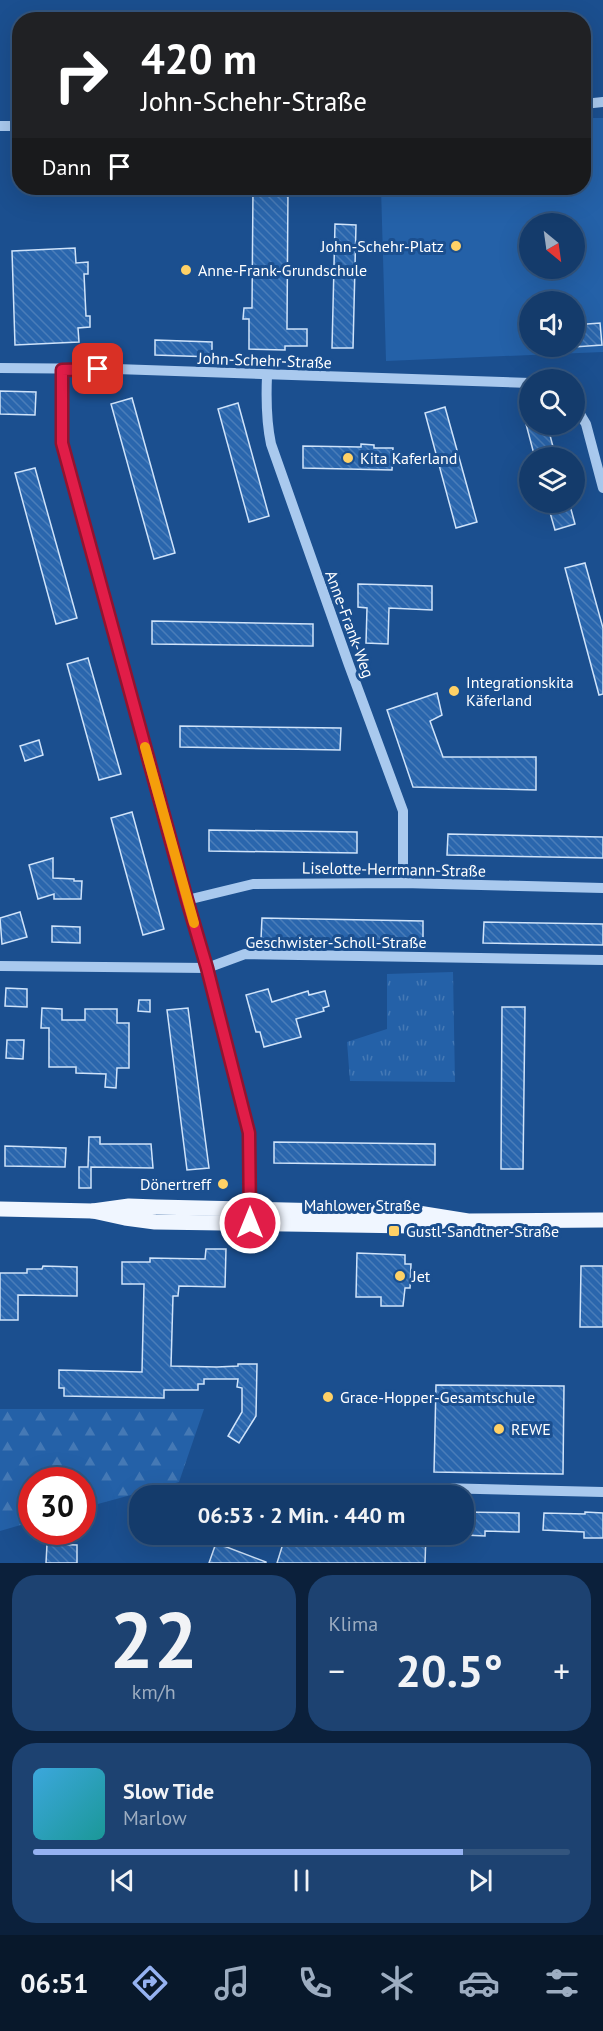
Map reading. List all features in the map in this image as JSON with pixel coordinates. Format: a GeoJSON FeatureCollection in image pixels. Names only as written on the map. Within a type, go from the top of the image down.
{"type":"FeatureCollection","features":[{"type":"Feature","properties":{"kind":"main road","name":"Mahlower Straße"},"geometry":{"type":"LineString","coordinates":[[0,1209],[93,1211],[125,1218],[155,1221],[250,1216],[412,1226],[452,1220],[603,1220]]}},
{"type":"Feature","properties":{"kind":"street","name":"John-Schehr-Straße"},"geometry":{"type":"LineString","coordinates":[[0,368],[116,369],[267,376],[381,377],[519,383]]}},
{"type":"Feature","properties":{"kind":"street"},"geometry":{"type":"LineString","coordinates":[[62,370],[62,443],[207,968],[249,1133],[250,1216]]}},
{"type":"Feature","properties":{"kind":"street","name":"Anne-Frank-Weg"},"geometry":{"type":"LineString","coordinates":[[267,376],[267,426],[271,444],[352,675],[403,811],[403,883]]}},
{"type":"Feature","properties":{"kind":"street"},"geometry":{"type":"LineString","coordinates":[[585,422],[603,488]]}},
{"type":"Feature","properties":{"kind":"street","name":"Liselotte-Herrmann-Straße"},"geometry":{"type":"LineString","coordinates":[[187,900],[253,884],[403,883],[603,888]]}},
{"type":"Feature","properties":{"kind":"street","name":"Geschwister-Scholl-Straße"},"geometry":{"type":"LineString","coordinates":[[0,966],[207,968],[245,954],[603,960]]}},
{"type":"Feature","properties":{"kind":"street"},"geometry":{"type":"LineString","coordinates":[[474,1489],[603,1492]]}},
{"type":"Feature","properties":{"kind":"green space","name":"John-Schehr-Platz"},"geometry":{"type":"Polygon","coordinates":[[[591,118],[603,118],[603,352],[585,353],[585,291],[519,291],[519,355],[386,361],[381,195],[591,195],[591,118]]]}},
{"type":"Feature","properties":{"kind":"green space"},"geometry":{"type":"Polygon","coordinates":[[[453,972],[455,1082],[350,1081],[347,1042],[387,1029],[387,974],[453,972]]]}},
{"type":"Feature","properties":{"kind":"green space"},"geometry":{"type":"Polygon","coordinates":[[[0,1409],[204,1409],[179,1482],[168,1485],[129,1485],[129,1496],[96,1504],[96,1467],[18,1467],[18,1526],[0,1531],[0,1409]]]}},
{"type":"Feature","properties":{"kind":"building"},"geometry":{"type":"Polygon","coordinates":[[[253,195],[288,195],[287,329],[307,329],[307,346],[285,346],[285,350],[249,349],[249,319],[243,319],[244,308],[252,308],[253,195]]]}},
{"type":"Feature","properties":{"kind":"building"},"geometry":{"type":"Polygon","coordinates":[[[335,224],[356,225],[353,348],[332,348],[335,224]]]}},
{"type":"Feature","properties":{"kind":"building"},"geometry":{"type":"Polygon","coordinates":[[[75,248],[76,263],[88,262],[88,274],[84,274],[86,316],[90,316],[90,327],[78,328],[79,342],[15,345],[12,251],[75,248]]]}},
{"type":"Feature","properties":{"kind":"building"},"geometry":{"type":"Polygon","coordinates":[[[600,323],[602,345],[585,346],[585,324],[600,323]]]}},
{"type":"Feature","properties":{"kind":"building"},"geometry":{"type":"Polygon","coordinates":[[[155,340],[212,342],[212,357],[155,355],[155,340]]]}},
{"type":"Feature","properties":{"kind":"building"},"geometry":{"type":"Polygon","coordinates":[[[0,391],[36,392],[35,415],[0,414],[0,391]]]}},
{"type":"Feature","properties":{"kind":"building"},"geometry":{"type":"Polygon","coordinates":[[[132,398],[175,553],[154,559],[111,404],[132,398]]]}},
{"type":"Feature","properties":{"kind":"building"},"geometry":{"type":"Polygon","coordinates":[[[238,403],[269,516],[249,522],[218,409],[238,403]]]}},
{"type":"Feature","properties":{"kind":"building"},"geometry":{"type":"Polygon","coordinates":[[[445,407],[477,522],[456,528],[425,413],[445,407]]]}},
{"type":"Feature","properties":{"kind":"building"},"geometry":{"type":"Polygon","coordinates":[[[529,435],[550,435],[553,447],[532,447],[529,435]]]}},
{"type":"Feature","properties":{"kind":"building","name":"Kita Kaferland"},"geometry":{"type":"Polygon","coordinates":[[[361,444],[374,445],[374,448],[393,448],[392,470],[303,468],[303,446],[361,447],[361,444]]]}},
{"type":"Feature","properties":{"kind":"building"},"geometry":{"type":"Polygon","coordinates":[[[35,468],[77,618],[56,624],[15,473],[35,468]]]}},
{"type":"Feature","properties":{"kind":"building"},"geometry":{"type":"Polygon","coordinates":[[[550,513],[572,513],[575,524],[555,530],[550,513]]]}},
{"type":"Feature","properties":{"kind":"building"},"geometry":{"type":"Polygon","coordinates":[[[585,563],[603,628],[603,694],[599,695],[565,568],[585,563]]]}},
{"type":"Feature","properties":{"kind":"building"},"geometry":{"type":"Polygon","coordinates":[[[358,584],[432,586],[432,610],[389,608],[388,644],[366,643],[367,608],[358,607],[358,584]]]}},
{"type":"Feature","properties":{"kind":"building"},"geometry":{"type":"Polygon","coordinates":[[[152,621],[313,624],[313,646],[152,644],[152,621]]]}},
{"type":"Feature","properties":{"kind":"building"},"geometry":{"type":"Polygon","coordinates":[[[88,658],[121,774],[99,780],[67,664],[88,658]]]}},
{"type":"Feature","properties":{"kind":"building"},"geometry":{"type":"Polygon","coordinates":[[[437,693],[442,715],[430,721],[443,757],[536,757],[536,790],[413,787],[387,710],[437,693]]]}},
{"type":"Feature","properties":{"kind":"building"},"geometry":{"type":"Polygon","coordinates":[[[180,726],[341,728],[340,750],[180,747],[180,726]]]}},
{"type":"Feature","properties":{"kind":"building"},"geometry":{"type":"Polygon","coordinates":[[[39,740],[43,755],[25,761],[20,746],[39,740]]]}},
{"type":"Feature","properties":{"kind":"building"},"geometry":{"type":"Polygon","coordinates":[[[132,812],[164,929],[143,935],[111,818],[132,812]]]}},
{"type":"Feature","properties":{"kind":"building"},"geometry":{"type":"Polygon","coordinates":[[[209,830],[357,832],[357,853],[209,851],[209,830]]]}},
{"type":"Feature","properties":{"kind":"building"},"geometry":{"type":"Polygon","coordinates":[[[448,834],[603,837],[603,858],[447,855],[448,834]]]}},
{"type":"Feature","properties":{"kind":"building"},"geometry":{"type":"Polygon","coordinates":[[[53,858],[53,878],[82,881],[81,899],[54,899],[54,894],[38,899],[29,865],[53,858]]]}},
{"type":"Feature","properties":{"kind":"building"},"geometry":{"type":"Polygon","coordinates":[[[20,912],[27,937],[2,944],[0,918],[20,912]]]}},
{"type":"Feature","properties":{"kind":"building"},"geometry":{"type":"Polygon","coordinates":[[[262,918],[423,921],[423,943],[261,939],[262,918]]]}},
{"type":"Feature","properties":{"kind":"building"},"geometry":{"type":"Polygon","coordinates":[[[484,922],[603,924],[603,945],[483,943],[484,922]]]}},
{"type":"Feature","properties":{"kind":"building"},"geometry":{"type":"Polygon","coordinates":[[[52,926],[80,927],[80,943],[52,942],[52,926]]]}},
{"type":"Feature","properties":{"kind":"building"},"geometry":{"type":"Polygon","coordinates":[[[6,988],[27,989],[27,1007],[5,1006],[6,988]]]}},
{"type":"Feature","properties":{"kind":"building"},"geometry":{"type":"Polygon","coordinates":[[[268,989],[272,1002],[308,991],[309,995],[325,991],[329,1006],[323,1008],[324,1011],[296,1019],[301,1037],[264,1047],[260,1032],[256,1032],[246,995],[268,989]]]}},
{"type":"Feature","properties":{"kind":"building"},"geometry":{"type":"Polygon","coordinates":[[[139,1000],[150,1000],[150,1012],[138,1011],[139,1000]]]}},
{"type":"Feature","properties":{"kind":"building"},"geometry":{"type":"Polygon","coordinates":[[[502,1007],[525,1007],[523,1169],[501,1169],[502,1007]]]}},
{"type":"Feature","properties":{"kind":"building"},"geometry":{"type":"Polygon","coordinates":[[[42,1008],[62,1009],[62,1020],[85,1020],[85,1009],[117,1009],[117,1023],[129,1023],[129,1068],[117,1068],[116,1088],[105,1087],[106,1074],[76,1073],[76,1067],[49,1067],[49,1028],[41,1028],[42,1008]]]}},
{"type":"Feature","properties":{"kind":"building"},"geometry":{"type":"Polygon","coordinates":[[[188,1008],[209,1168],[187,1170],[167,1010],[188,1008]]]}},
{"type":"Feature","properties":{"kind":"building"},"geometry":{"type":"Polygon","coordinates":[[[7,1040],[24,1040],[23,1059],[6,1058],[7,1040]]]}},
{"type":"Feature","properties":{"kind":"building"},"geometry":{"type":"Polygon","coordinates":[[[89,1137],[100,1137],[100,1144],[151,1144],[153,1168],[91,1167],[91,1188],[79,1188],[79,1167],[88,1167],[89,1137]]]}},
{"type":"Feature","properties":{"kind":"building"},"geometry":{"type":"Polygon","coordinates":[[[274,1142],[435,1144],[435,1165],[274,1163],[274,1142]]]}},
{"type":"Feature","properties":{"kind":"building"},"geometry":{"type":"Polygon","coordinates":[[[5,1146],[66,1148],[65,1167],[5,1166],[5,1146]]]}},
{"type":"Feature","properties":{"kind":"building"},"geometry":{"type":"Polygon","coordinates":[[[206,1249],[226,1249],[225,1287],[179,1286],[178,1296],[173,1296],[171,1366],[217,1367],[257,1364],[256,1416],[239,1443],[228,1436],[242,1412],[242,1388],[237,1387],[238,1379],[204,1379],[204,1384],[198,1384],[198,1390],[164,1390],[164,1398],[64,1396],[64,1388],[59,1388],[59,1370],[142,1372],[144,1284],[122,1284],[122,1262],[150,1262],[150,1258],[205,1259],[206,1249]]]}},
{"type":"Feature","properties":{"kind":"building"},"geometry":{"type":"Polygon","coordinates":[[[357,1253],[405,1255],[405,1264],[411,1264],[410,1288],[405,1288],[403,1306],[381,1306],[381,1297],[356,1297],[357,1253]]]}},
{"type":"Feature","properties":{"kind":"building"},"geometry":{"type":"Polygon","coordinates":[[[43,1266],[77,1267],[77,1296],[18,1295],[18,1320],[0,1320],[0,1273],[27,1273],[27,1269],[42,1269],[43,1266]]]}},
{"type":"Feature","properties":{"kind":"building"},"geometry":{"type":"Polygon","coordinates":[[[581,1266],[603,1266],[603,1327],[580,1327],[581,1266]]]}},
{"type":"Feature","properties":{"kind":"building","name":"REWE"},"geometry":{"type":"Polygon","coordinates":[[[436,1385],[564,1386],[563,1474],[434,1472],[436,1385]]]}},
{"type":"Feature","properties":{"kind":"building"},"geometry":{"type":"Polygon","coordinates":[[[474,1512],[519,1513],[519,1532],[485,1531],[485,1536],[474,1535],[474,1512]]]}},
{"type":"Feature","properties":{"kind":"building"},"geometry":{"type":"Polygon","coordinates":[[[585,1512],[603,1513],[603,1538],[584,1538],[584,1532],[543,1530],[544,1513],[585,1514],[585,1512]]]}},
{"type":"Feature","properties":{"kind":"building"},"geometry":{"type":"Polygon","coordinates":[[[47,1545],[77,1545],[77,1563],[46,1563],[47,1545]]]}},
{"type":"Feature","properties":{"kind":"building"},"geometry":{"type":"Polygon","coordinates":[[[215,1545],[221,1545],[266,1562],[266,1563],[209,1563],[215,1545]]]}},
{"type":"Feature","properties":{"kind":"building"},"geometry":{"type":"Polygon","coordinates":[[[283,1545],[426,1545],[425,1563],[277,1563],[283,1545]]]}},
{"type":"Feature","properties":{"kind":"slow traffic"},"geometry":{"type":"LineString","coordinates":[[145,747],[194,923]]}},
{"type":"Feature","properties":{"kind":"place","name":"John-Schehr-Platz"},"geometry":{"type":"Point","coordinates":[456,246]}},
{"type":"Feature","properties":{"kind":"place","name":"Anne-Frank-Grundschule"},"geometry":{"type":"Point","coordinates":[186,270]}},
{"type":"Feature","properties":{"kind":"place","name":"Kita Kaferland"},"geometry":{"type":"Point","coordinates":[348,458]}},
{"type":"Feature","properties":{"kind":"place","name":"Integrationskita Käferland"},"geometry":{"type":"Point","coordinates":[454,691]}},
{"type":"Feature","properties":{"kind":"place","name":"Dönertreff"},"geometry":{"type":"Point","coordinates":[223,1184]}},
{"type":"Feature","properties":{"kind":"place","name":"Gustl-Sandtner-Straße"},"geometry":{"type":"Point","coordinates":[394,1231]}},
{"type":"Feature","properties":{"kind":"place","name":"Jet"},"geometry":{"type":"Point","coordinates":[400,1276]}},
{"type":"Feature","properties":{"kind":"place","name":"Grace-Hopper-Gesamtschule"},"geometry":{"type":"Point","coordinates":[328,1397]}},
{"type":"Feature","properties":{"kind":"place","name":"REWE"},"geometry":{"type":"Point","coordinates":[499,1429]}},
{"type":"Feature","properties":{"kind":"route"},"geometry":{"type":"LineString","coordinates":[[98,369],[62,370],[62,443],[207,968],[249,1133],[250,1223]]}}]}
